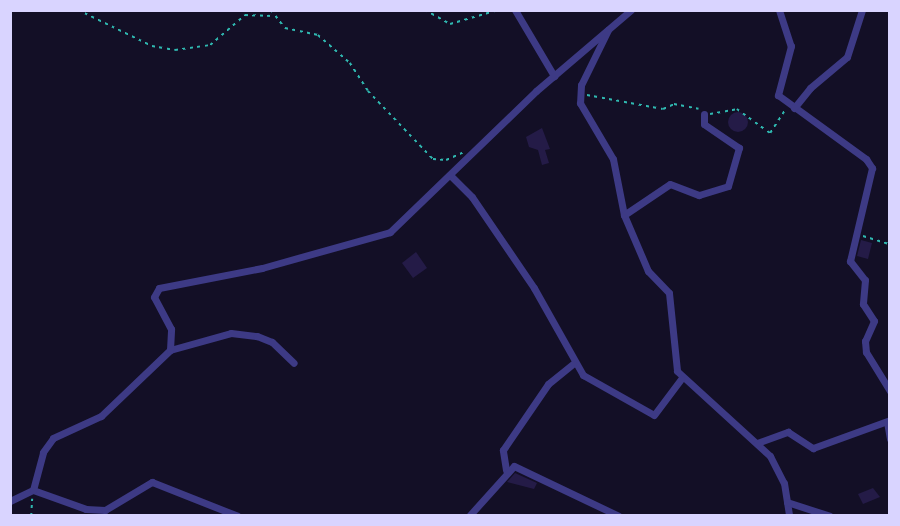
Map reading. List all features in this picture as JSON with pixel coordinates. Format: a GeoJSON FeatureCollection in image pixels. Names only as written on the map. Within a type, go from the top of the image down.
{"type":"FeatureCollection","features":[{"type":"Feature","properties":{"kind":"street"},"geometry":{"type":"LineString","coordinates":[[516,10],[554,76]]}},
{"type":"Feature","properties":{"kind":"street"},"geometry":{"type":"LineString","coordinates":[[170,350],[171,329],[154,297],[159,288],[377,239],[399,227],[554,76],[611,24],[631,10]]}},
{"type":"Feature","properties":{"kind":"street"},"geometry":{"type":"LineString","coordinates":[[779,10],[791,46],[778,95],[870,163],[871,184],[859,235],[850,261],[865,280],[863,304],[874,321],[865,345],[890,392]]}},
{"type":"Feature","properties":{"kind":"street"},"geometry":{"type":"LineString","coordinates":[[791,106],[847,57],[862,10]]}},
{"type":"Feature","properties":{"kind":"street"},"geometry":{"type":"LineString","coordinates":[[611,24],[579,93],[580,103],[612,159],[624,215],[648,271],[669,293],[681,379],[757,443],[780,471],[789,516]]}},
{"type":"Feature","properties":{"kind":"street"},"geometry":{"type":"LineString","coordinates":[[624,215],[670,184],[699,195],[728,186],[739,148],[704,124],[704,114]]}},
{"type":"Feature","properties":{"kind":"street"},"geometry":{"type":"LineString","coordinates":[[452,177],[472,197],[534,288],[573,364],[596,384],[654,415],[681,379]]}},
{"type":"Feature","properties":{"kind":"street"},"geometry":{"type":"LineString","coordinates":[[31,492],[43,452],[53,438],[101,416],[170,350],[231,333],[257,336],[272,342],[294,363]]}},
{"type":"Feature","properties":{"kind":"street"},"geometry":{"type":"LineString","coordinates":[[506,470],[503,450],[548,384],[573,364]]}},
{"type":"Feature","properties":{"kind":"street"},"geometry":{"type":"LineString","coordinates":[[757,443],[788,432],[813,448],[888,421],[890,439]]}},
{"type":"Feature","properties":{"kind":"street"},"geometry":{"type":"LineString","coordinates":[[469,516],[506,470],[514,466],[619,516]]}},
{"type":"Feature","properties":{"kind":"street"},"geometry":{"type":"LineString","coordinates":[[10,501],[31,492],[76,506],[105,510],[152,482],[238,516]]}},
{"type":"Feature","properties":{"kind":"street"},"geometry":{"type":"LineString","coordinates":[[787,502],[831,516]]}},
{"type":"Feature","properties":{"kind":"path"},"geometry":{"type":"LineString","coordinates":[[78,10],[152,46],[176,50],[210,45],[245,15],[272,16]]}},
{"type":"Feature","properties":{"kind":"path"},"geometry":{"type":"LineString","coordinates":[[271,10],[272,16],[285,28],[323,38],[350,63],[368,91],[433,159],[446,160],[459,151],[473,155]]}},
{"type":"Feature","properties":{"kind":"path"},"geometry":{"type":"LineString","coordinates":[[425,10],[450,24],[498,10]]}},
{"type":"Feature","properties":{"kind":"path"},"geometry":{"type":"LineString","coordinates":[[579,93],[663,110],[685,105],[704,114],[733,108],[770,133],[791,106]]}},
{"type":"Feature","properties":{"kind":"path"},"geometry":{"type":"LineString","coordinates":[[859,235],[890,244]]}},
{"type":"Feature","properties":{"kind":"path"},"geometry":{"type":"LineString","coordinates":[[31,492],[34,506],[31,516]]}},
{"type":"Feature","properties":{"kind":"building"},"geometry":{"type":"Polygon","coordinates":[[[738,112],[745,115],[748,122],[745,129],[738,132],[731,129],[728,122],[731,115],[738,112]]]}},
{"type":"Feature","properties":{"kind":"building"},"geometry":{"type":"Polygon","coordinates":[[[542,128],[550,149],[545,150],[549,163],[542,165],[538,150],[529,147],[526,137],[542,128]]]}},
{"type":"Feature","properties":{"kind":"building"},"geometry":{"type":"Polygon","coordinates":[[[861,240],[872,243],[868,259],[857,256],[861,240]]]}},
{"type":"Feature","properties":{"kind":"building"},"geometry":{"type":"Polygon","coordinates":[[[416,252],[427,268],[413,278],[402,263],[416,252]]]}},
{"type":"Feature","properties":{"kind":"building"},"geometry":{"type":"Polygon","coordinates":[[[515,473],[537,483],[534,489],[507,482],[515,473]]]}},
{"type":"Feature","properties":{"kind":"building"},"geometry":{"type":"Polygon","coordinates":[[[873,488],[880,497],[863,504],[858,494],[873,488]]]}}]}
